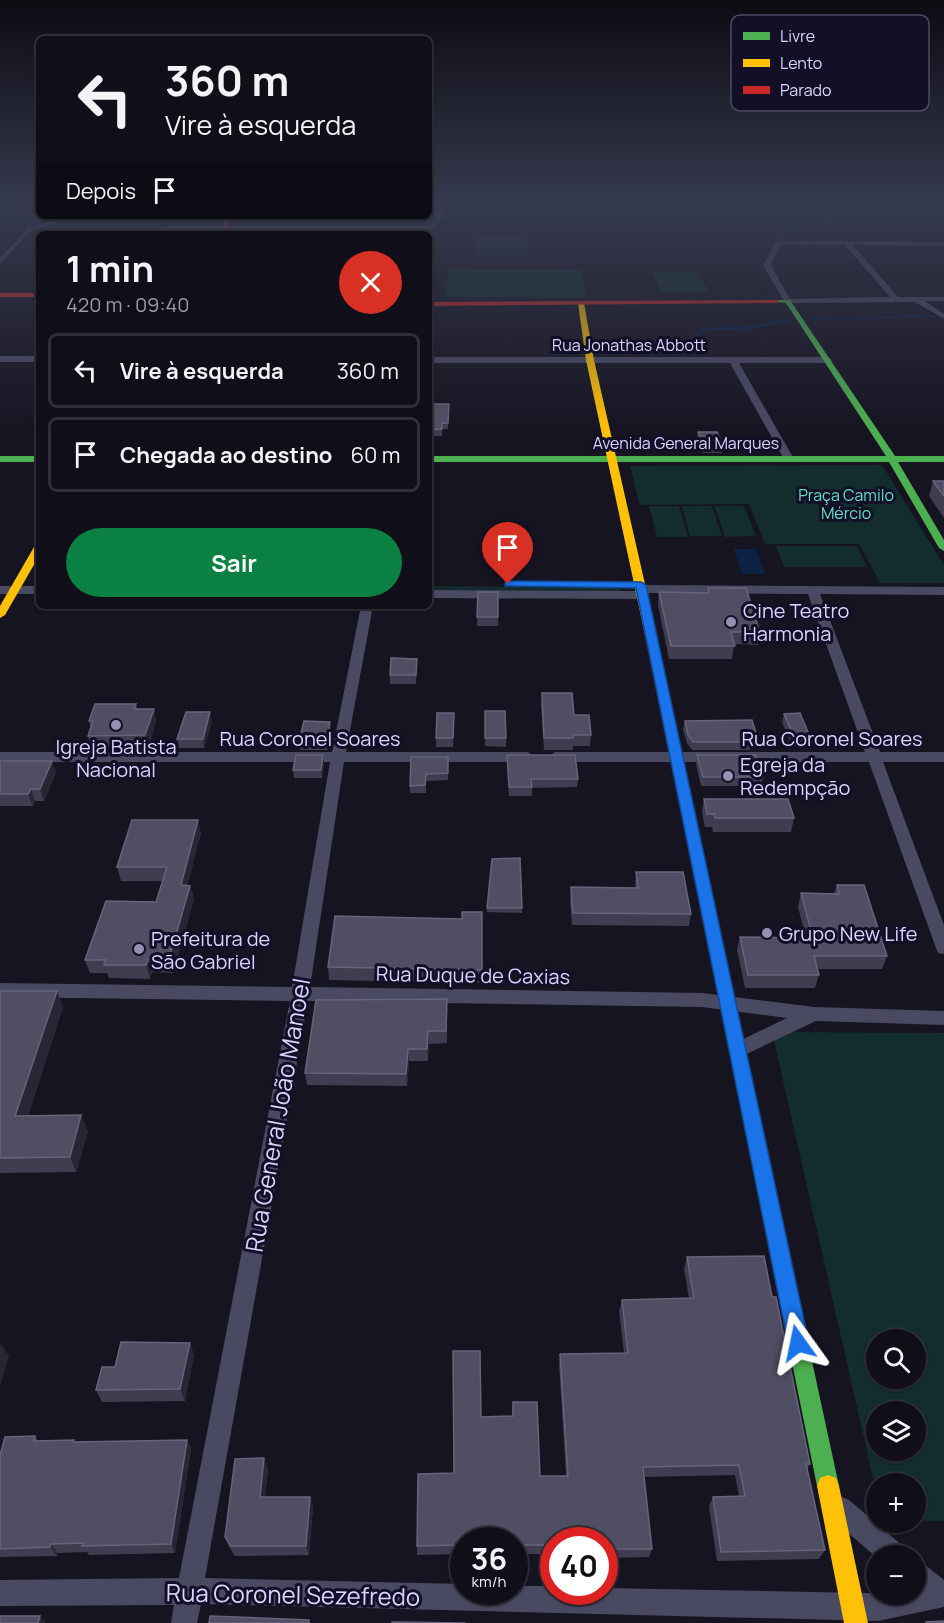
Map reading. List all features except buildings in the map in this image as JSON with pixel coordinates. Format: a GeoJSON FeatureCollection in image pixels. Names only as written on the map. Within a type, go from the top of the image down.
{"type":"FeatureCollection","features":[{"type":"Feature","properties":{"kind":"street"},"geometry":{"type":"LineString","coordinates":[[776,280],[892,459],[944,548]]}},
{"type":"Feature","properties":{"kind":"street"},"geometry":{"type":"LineString","coordinates":[[878,280],[895,299]]}},
{"type":"Feature","properties":{"kind":"street"},"geometry":{"type":"LineString","coordinates":[[0,295],[36,295]]}},
{"type":"Feature","properties":{"kind":"street"},"geometry":{"type":"LineString","coordinates":[[916,299],[944,317]]}},
{"type":"Feature","properties":{"kind":"street"},"geometry":{"type":"LineString","coordinates":[[432,304],[944,299]]}},
{"type":"Feature","properties":{"kind":"street"},"geometry":{"type":"LineString","coordinates":[[581,303],[590,360],[642,590],[854,1616]]}},
{"type":"Feature","properties":{"kind":"street"},"geometry":{"type":"LineString","coordinates":[[0,359],[36,359]]}},
{"type":"Feature","properties":{"kind":"street","name":"Rua Jonathas Abbott"},"geometry":{"type":"LineString","coordinates":[[432,360],[828,360]]}},
{"type":"Feature","properties":{"kind":"street"},"geometry":{"type":"LineString","coordinates":[[733,360],[789,459]]}},
{"type":"Feature","properties":{"kind":"street"},"geometry":{"type":"LineString","coordinates":[[0,459],[36,459]]}},
{"type":"Feature","properties":{"kind":"street","name":"Avenida General Marques"},"geometry":{"type":"LineString","coordinates":[[432,459],[944,459]]}},
{"type":"Feature","properties":{"kind":"street"},"geometry":{"type":"LineString","coordinates":[[0,615],[36,552]]}},
{"type":"Feature","properties":{"kind":"street"},"geometry":{"type":"LineString","coordinates":[[0,580],[36,589]]}},
{"type":"Feature","properties":{"kind":"street"},"geometry":{"type":"LineString","coordinates":[[0,590],[36,582]]}},
{"type":"Feature","properties":{"kind":"street"},"geometry":{"type":"LineString","coordinates":[[432,584],[642,590]]}},
{"type":"Feature","properties":{"kind":"street"},"geometry":{"type":"LineString","coordinates":[[432,594],[642,590],[944,591]]}},
{"type":"Feature","properties":{"kind":"street"},"geometry":{"type":"LineString","coordinates":[[813,590],[944,948]]}},
{"type":"Feature","properties":{"kind":"street","name":"Rua General João Manoel"},"geometry":{"type":"LineString","coordinates":[[184,1623],[300,995],[338,757],[366,609]]}},
{"type":"Feature","properties":{"kind":"street","name":"Rua Coronel Soares"},"geometry":{"type":"LineString","coordinates":[[0,757],[944,757]]}},
{"type":"Feature","properties":{"kind":"street","name":"Rua Duque de Caxias"},"geometry":{"type":"LineString","coordinates":[[0,990],[727,1002],[815,1014],[944,1018]]}},
{"type":"Feature","properties":{"kind":"street"},"geometry":{"type":"LineString","coordinates":[[738,1050],[771,1032],[815,1014]]}},
{"type":"Feature","properties":{"kind":"street"},"geometry":{"type":"LineString","coordinates":[[831,1501],[882,1545]]}},
{"type":"Feature","properties":{"kind":"street"},"geometry":{"type":"LineString","coordinates":[[926,1582],[943,1595]]}},
{"type":"Feature","properties":{"kind":"street","name":"Rua Coronel Sezefredo"},"geometry":{"type":"LineString","coordinates":[[0,1593],[190,1590],[837,1606],[854,1616],[878,1608],[943,1595]]}},
{"type":"Feature","properties":{"kind":"green space"},"geometry":{"type":"Polygon","coordinates":[[[447,280],[583,280],[586,298],[445,297],[447,280]]]}},
{"type":"Feature","properties":{"kind":"green space"},"geometry":{"type":"Polygon","coordinates":[[[656,280],[702,280],[709,292],[661,293],[656,280]]]}},
{"type":"Feature","properties":{"kind":"green space","name":"Praça Camilo Mércio"},"geometry":{"type":"Polygon","coordinates":[[[882,465],[944,565],[944,583],[880,583],[859,544],[765,544],[749,504],[640,505],[630,466],[882,465]]]}},
{"type":"Feature","properties":{"kind":"green space"},"geometry":{"type":"Polygon","coordinates":[[[649,506],[679,506],[688,537],[657,537],[649,506]]]}},
{"type":"Feature","properties":{"kind":"green space"},"geometry":{"type":"Polygon","coordinates":[[[682,506],[712,506],[722,536],[690,536],[682,506]]]}},
{"type":"Feature","properties":{"kind":"green space"},"geometry":{"type":"Polygon","coordinates":[[[714,506],[744,506],[756,536],[725,537],[714,506]]]}},
{"type":"Feature","properties":{"kind":"green space"},"geometry":{"type":"Polygon","coordinates":[[[776,546],[857,546],[867,567],[784,567],[776,546]]]}},
{"type":"Feature","properties":{"kind":"green space"},"geometry":{"type":"Polygon","coordinates":[[[432,586],[620,588],[620,592],[432,590],[432,586]]]}},
{"type":"Feature","properties":{"kind":"green space"},"geometry":{"type":"Polygon","coordinates":[[[772,1032],[944,1033],[944,1521],[926,1521],[926,1473],[872,1473],[869,1461],[926,1461],[926,1401],[866,1401],[866,1447],[772,1032]]]}},
{"type":"Feature","properties":{"kind":"water"},"geometry":{"type":"Polygon","coordinates":[[[734,549],[756,549],[765,574],[742,574],[734,549]]]}},
{"type":"Feature","properties":{"kind":"waterway"},"geometry":{"type":"LineString","coordinates":[[811,319],[934,316]]}},
{"type":"Feature","properties":{"kind":"waterway"},"geometry":{"type":"LineString","coordinates":[[777,322],[790,320]]}},
{"type":"Feature","properties":{"kind":"waterway"},"geometry":{"type":"LineString","coordinates":[[675,356],[693,337],[705,329],[747,328],[785,321]]}},
{"type":"Feature","properties":{"kind":"traffic: fast"},"geometry":{"type":"LineString","coordinates":[[777,301],[788,301],[892,459],[944,548]]}},
{"type":"Feature","properties":{"kind":"traffic: fast"},"geometry":{"type":"LineString","coordinates":[[0,459],[36,459]]}},
{"type":"Feature","properties":{"kind":"traffic: fast"},"geometry":{"type":"LineString","coordinates":[[432,459],[944,459]]}},
{"type":"Feature","properties":{"kind":"traffic: fast"},"geometry":{"type":"LineString","coordinates":[[767,1195],[828,1486]]}},
{"type":"Feature","properties":{"kind":"traffic: slow"},"geometry":{"type":"LineString","coordinates":[[581,303],[590,360],[659,672]]}},
{"type":"Feature","properties":{"kind":"traffic: slow"},"geometry":{"type":"LineString","coordinates":[[0,615],[36,552]]}},
{"type":"Feature","properties":{"kind":"traffic: slow"},"geometry":{"type":"LineString","coordinates":[[706,900],[767,1195]]}},
{"type":"Feature","properties":{"kind":"traffic: slow"},"geometry":{"type":"LineString","coordinates":[[828,1486],[856,1623]]}},
{"type":"Feature","properties":{"kind":"traffic: jam"},"geometry":{"type":"LineString","coordinates":[[0,295],[36,295]]}},
{"type":"Feature","properties":{"kind":"traffic: jam"},"geometry":{"type":"LineString","coordinates":[[432,304],[777,301]]}},
{"type":"Feature","properties":{"kind":"traffic: jam"},"geometry":{"type":"LineString","coordinates":[[659,672],[706,900]]}},
{"type":"Feature","properties":{"kind":"place","name":"Cine Teatro Harmonia"},"geometry":{"type":"Point","coordinates":[731,622]}},
{"type":"Feature","properties":{"kind":"place","name":"Igreja Batista Nacional"},"geometry":{"type":"Point","coordinates":[116,725]}},
{"type":"Feature","properties":{"kind":"place","name":"Egreja da Redempção"},"geometry":{"type":"Point","coordinates":[728,776]}},
{"type":"Feature","properties":{"kind":"place","name":"Grupo New Life"},"geometry":{"type":"Point","coordinates":[767,933]}},
{"type":"Feature","properties":{"kind":"place","name":"Prefeitura de São Gabriel"},"geometry":{"type":"Point","coordinates":[139,949]}},
{"type":"Feature","properties":{"kind":"route"},"geometry":{"type":"LineString","coordinates":[[508,584],[641,585],[798,1343]]}}]}
